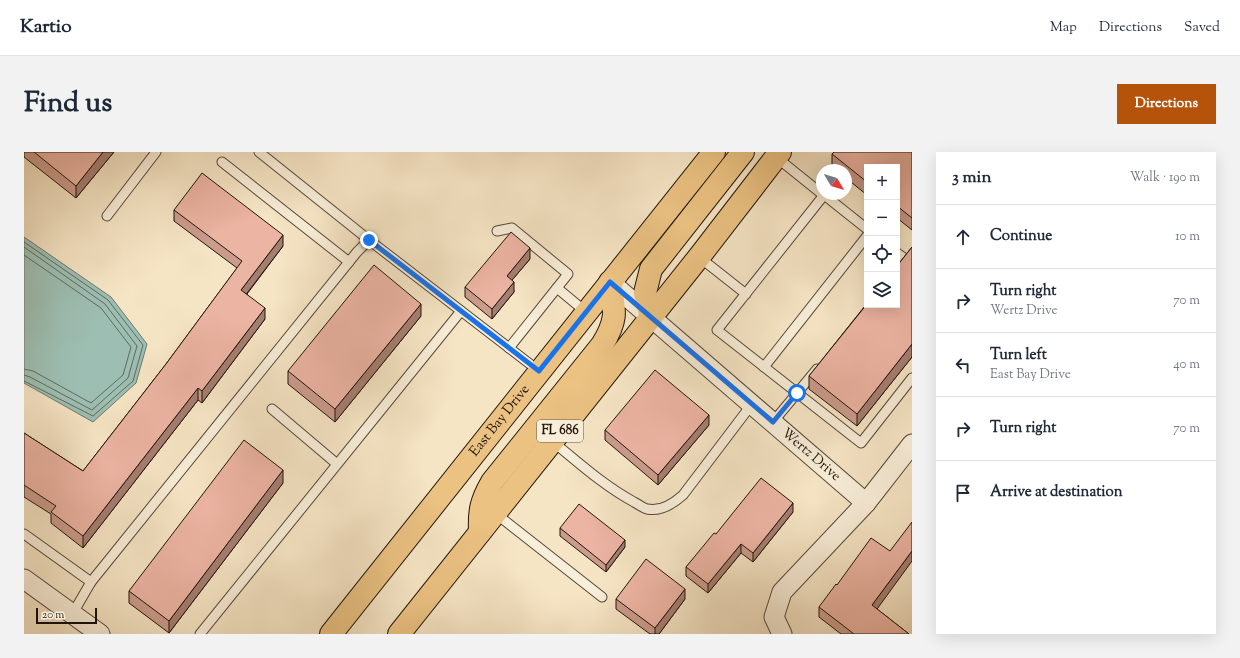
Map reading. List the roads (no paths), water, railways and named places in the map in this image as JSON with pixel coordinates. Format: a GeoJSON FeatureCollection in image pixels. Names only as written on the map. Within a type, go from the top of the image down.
{"type":"FeatureCollection","features":[{"type":"Feature","properties":{"kind":"main road","name":"East Bay Drive"},"geometry":{"type":"LineString","coordinates":[[331,634],[714,152]]}},
{"type":"Feature","properties":{"kind":"main road"},"geometry":{"type":"LineString","coordinates":[[651,317],[645,293],[650,269],[743,152]]}},
{"type":"Feature","properties":{"kind":"main road","name":"FL 686"},"geometry":{"type":"LineString","coordinates":[[399,634],[699,257],[778,155]]}},
{"type":"Feature","properties":{"kind":"main road"},"geometry":{"type":"LineString","coordinates":[[480,532],[480,509],[484,495],[492,482],[597,351],[610,332],[614,319],[615,308],[610,282]]}},
{"type":"Feature","properties":{"kind":"street","name":"Wertz Drive"},"geometry":{"type":"LineString","coordinates":[[610,282],[866,503]]}},
{"type":"Feature","properties":{"kind":"street"},"geometry":{"type":"LineString","coordinates":[[782,634],[774,617],[782,592],[908,456]]}},
{"type":"Feature","properties":{"kind":"street"},"geometry":{"type":"LineString","coordinates":[[24,579],[100,634]]}},
{"type":"Feature","properties":{"kind":"lane"},"geometry":{"type":"LineString","coordinates":[[107,216],[156,152]]}},
{"type":"Feature","properties":{"kind":"lane"},"geometry":{"type":"LineString","coordinates":[[259,152],[369,240],[539,371]]}},
{"type":"Feature","properties":{"kind":"lane"},"geometry":{"type":"LineString","coordinates":[[778,155],[816,188]]}},
{"type":"Feature","properties":{"kind":"lane"},"geometry":{"type":"LineString","coordinates":[[222,162],[349,262]]}},
{"type":"Feature","properties":{"kind":"lane"},"geometry":{"type":"LineString","coordinates":[[818,200],[717,330],[860,443],[912,378]]}},
{"type":"Feature","properties":{"kind":"lane"},"geometry":{"type":"LineString","coordinates":[[831,200],[864,227]]}},
{"type":"Feature","properties":{"kind":"lane"},"geometry":{"type":"LineString","coordinates":[[497,231],[512,228],[568,274],[509,348]]}},
{"type":"Feature","properties":{"kind":"lane"},"geometry":{"type":"LineString","coordinates":[[73,613],[91,582],[349,262],[369,240]]}},
{"type":"Feature","properties":{"kind":"lane"},"geometry":{"type":"LineString","coordinates":[[764,367],[864,240]]}},
{"type":"Feature","properties":{"kind":"lane"},"geometry":{"type":"LineString","coordinates":[[900,255],[904,258],[900,263]]}},
{"type":"Feature","properties":{"kind":"lane"},"geometry":{"type":"LineString","coordinates":[[699,257],[746,294]]}},
{"type":"Feature","properties":{"kind":"lane"},"geometry":{"type":"LineString","coordinates":[[557,288],[586,312]]}},
{"type":"Feature","properties":{"kind":"lane"},"geometry":{"type":"LineString","coordinates":[[200,634],[461,311]]}},
{"type":"Feature","properties":{"kind":"lane"},"geometry":{"type":"LineString","coordinates":[[773,422],[820,364]]}},
{"type":"Feature","properties":{"kind":"lane"},"geometry":{"type":"LineString","coordinates":[[552,441],[609,487],[628,499],[647,510],[663,508],[675,502],[683,495],[752,404]]}},
{"type":"Feature","properties":{"kind":"lane"},"geometry":{"type":"LineString","coordinates":[[272,409],[337,464]]}},
{"type":"Feature","properties":{"kind":"lane"},"geometry":{"type":"LineString","coordinates":[[494,513],[602,597]]}},
{"type":"Feature","properties":{"kind":"lane"},"geometry":{"type":"LineString","coordinates":[[24,534],[91,582]]}},
{"type":"Feature","properties":{"kind":"water"},"geometry":{"type":"Polygon","coordinates":[[[24,237],[111,297],[147,344],[136,383],[93,422],[24,383],[24,237]]]}}]}
